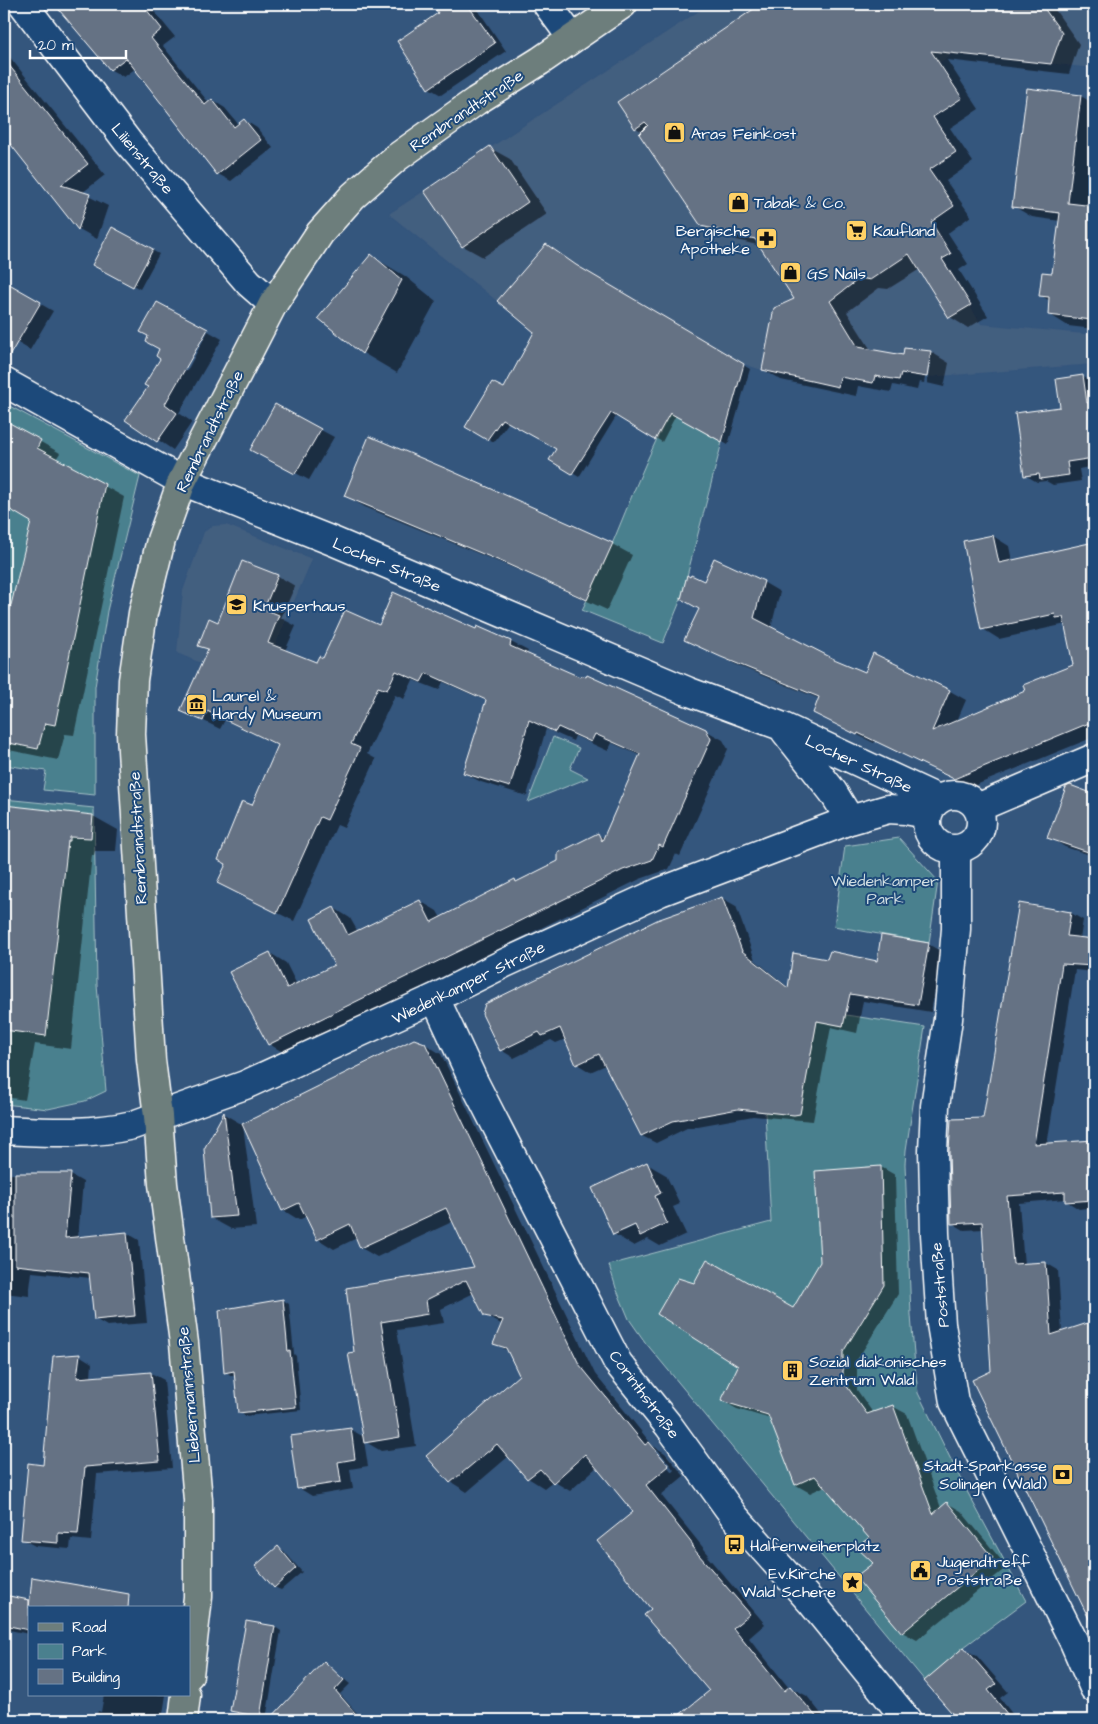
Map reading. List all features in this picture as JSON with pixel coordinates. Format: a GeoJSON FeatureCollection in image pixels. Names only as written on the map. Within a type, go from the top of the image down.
{"type":"FeatureCollection","features":[{"type":"Feature","properties":{"kind":"main road","name":"Rembrandtstraße"},"geometry":{"type":"LineString","coordinates":[[158,1116],[151,1060],[142,938],[131,734],[133,680],[150,581],[161,540],[182,481],[273,304],[320,233],[353,196],[396,158],[476,101],[623,4]]}},
{"type":"Feature","properties":{"kind":"main road","name":"Liebermannstraße"},"geometry":{"type":"LineString","coordinates":[[158,1116],[163,1184],[184,1343],[198,1500],[198,1597],[190,1666]]}},
{"type":"Feature","properties":{"kind":"main road"},"geometry":{"type":"LineString","coordinates":[[182,1720],[186,1696]]}},
{"type":"Feature","properties":{"kind":"street","name":"Lilienstraße"},"geometry":{"type":"LineString","coordinates":[[23,4],[128,142],[249,282],[273,304]]}},
{"type":"Feature","properties":{"kind":"street"},"geometry":{"type":"LineString","coordinates":[[547,4],[572,38]]}},
{"type":"Feature","properties":{"kind":"street","name":"Locher Straße"},"geometry":{"type":"LineString","coordinates":[[4,382],[182,481],[335,542],[687,691],[781,726],[933,807]]}},
{"type":"Feature","properties":{"kind":"street","name":"Locher Straße"},"geometry":{"type":"LineString","coordinates":[[781,726],[833,792],[850,820]]}},
{"type":"Feature","properties":{"kind":"street"},"geometry":{"type":"LineString","coordinates":[[933,807],[926,823],[928,832],[939,845],[947,849],[956,849],[970,844],[979,833],[981,816],[977,808],[1094,758]]}},
{"type":"Feature","properties":{"kind":"street","name":"Wiedenkamper Straße"},"geometry":{"type":"LineString","coordinates":[[4,1130],[76,1133],[133,1125],[245,1085],[660,892],[850,820],[888,809],[905,810],[933,807],[946,796],[955,794],[964,796],[972,801],[977,808]]}},
{"type":"Feature","properties":{"kind":"street","name":"Poststraße"},"geometry":{"type":"LineString","coordinates":[[956,849],[956,929],[948,1017],[935,1106],[933,1151],[935,1234],[943,1333],[954,1402],[1074,1642],[1094,1688]]}},
{"type":"Feature","properties":{"kind":"street","name":"Corinthstraße"},"geometry":{"type":"LineString","coordinates":[[435,998],[473,1080],[618,1363],[669,1426],[734,1516],[812,1603],[907,1720]]}},
{"type":"Feature","properties":{"kind":"shaded area"},"geometry":{"type":"Polygon","coordinates":[[[710,4],[1084,4],[1094,16],[1094,68],[979,56],[968,43],[939,63],[962,98],[933,117],[956,152],[929,170],[954,206],[933,221],[951,254],[942,260],[981,324],[1094,335],[1094,364],[927,377],[901,373],[899,380],[875,376],[873,383],[840,377],[838,387],[762,370],[744,364],[722,442],[670,413],[497,301],[389,214],[710,4]]]}},
{"type":"Feature","properties":{"kind":"shaded area","name":"Knusperhaus"},"geometry":{"type":"Polygon","coordinates":[[[226,525],[312,559],[275,646],[210,618],[199,646],[207,649],[201,663],[177,653],[183,591],[204,532],[213,526],[226,525]]]}},
{"type":"Feature","properties":{"kind":"green space"},"geometry":{"type":"Polygon","coordinates":[[[4,403],[140,476],[107,611],[95,687],[95,795],[43,790],[46,771],[4,765],[4,549],[8,529],[4,526],[4,403]]]}},
{"type":"Feature","properties":{"kind":"green space"},"geometry":{"type":"Polygon","coordinates":[[[670,413],[722,442],[681,599],[663,643],[582,610],[670,413]]]}},
{"type":"Feature","properties":{"kind":"green space"},"geometry":{"type":"Polygon","coordinates":[[[553,737],[579,748],[570,769],[588,778],[528,802],[553,737]]]}},
{"type":"Feature","properties":{"kind":"green space"},"geometry":{"type":"Polygon","coordinates":[[[4,799],[94,808],[97,985],[106,1091],[85,1101],[48,1109],[4,1104],[4,799]]]}},
{"type":"Feature","properties":{"kind":"green space","name":"Wiedenkamper Park"},"geometry":{"type":"Polygon","coordinates":[[[899,838],[938,881],[929,943],[834,926],[845,846],[899,838]]]}},
{"type":"Feature","properties":{"kind":"green space"},"geometry":{"type":"Polygon","coordinates":[[[846,1015],[925,1027],[905,1164],[911,1315],[918,1393],[962,1482],[1026,1601],[964,1647],[925,1681],[645,1342],[629,1319],[609,1265],[771,1222],[765,1112],[800,1113],[817,1021],[843,1026],[846,1015]]]}},
{"type":"Feature","properties":{"kind":"building"},"geometry":{"type":"Polygon","coordinates":[[[54,4],[142,4],[162,29],[151,38],[205,105],[212,99],[234,127],[244,119],[261,140],[217,175],[126,58],[110,70],[54,4]]]}},
{"type":"Feature","properties":{"kind":"building"},"geometry":{"type":"Polygon","coordinates":[[[432,4],[467,4],[495,43],[428,89],[397,41],[438,13],[432,4]]]}},
{"type":"Feature","properties":{"kind":"building"},"geometry":{"type":"Polygon","coordinates":[[[761,4],[1041,4],[1062,33],[1051,64],[931,51],[962,98],[933,117],[956,152],[929,170],[954,206],[931,222],[951,254],[942,259],[971,305],[949,318],[909,254],[870,280],[860,278],[830,301],[858,347],[903,355],[904,348],[931,351],[927,377],[901,373],[899,380],[875,376],[873,383],[840,377],[838,387],[762,370],[774,308],[794,299],[755,239],[701,226],[639,134],[648,125],[645,122],[635,129],[617,102],[761,4]]]}},
{"type":"Feature","properties":{"kind":"building"},"geometry":{"type":"Polygon","coordinates":[[[4,59],[88,164],[61,185],[90,194],[78,230],[4,136],[4,59]]]}},
{"type":"Feature","properties":{"kind":"building"},"geometry":{"type":"Polygon","coordinates":[[[1027,88],[1081,95],[1068,203],[1094,206],[1094,303],[1092,320],[1048,315],[1049,297],[1039,296],[1042,272],[1052,273],[1060,213],[1012,207],[1027,88]]]}},
{"type":"Feature","properties":{"kind":"building"},"geometry":{"type":"Polygon","coordinates":[[[490,146],[528,202],[462,247],[424,191],[490,146]]]}},
{"type":"Feature","properties":{"kind":"building"},"geometry":{"type":"Polygon","coordinates":[[[112,227],[153,249],[133,287],[92,265],[112,227]]]}},
{"type":"Feature","properties":{"kind":"building"},"geometry":{"type":"Polygon","coordinates":[[[546,244],[576,265],[744,364],[722,442],[670,413],[655,440],[611,413],[572,474],[549,460],[556,449],[502,419],[487,440],[465,427],[492,382],[504,388],[534,332],[497,301],[546,244]]]}},
{"type":"Feature","properties":{"kind":"building"},"geometry":{"type":"Polygon","coordinates":[[[371,254],[402,280],[362,354],[318,318],[371,254]]]}},
{"type":"Feature","properties":{"kind":"building"},"geometry":{"type":"Polygon","coordinates":[[[4,281],[41,302],[4,365],[4,281]]]}},
{"type":"Feature","properties":{"kind":"building"},"geometry":{"type":"Polygon","coordinates":[[[157,302],[208,329],[165,404],[177,413],[157,442],[125,420],[148,387],[144,385],[160,359],[156,356],[159,349],[146,342],[148,336],[140,332],[157,302]]]}},
{"type":"Feature","properties":{"kind":"building"},"geometry":{"type":"Polygon","coordinates":[[[1083,375],[1087,403],[1091,402],[1094,425],[1094,458],[1067,462],[1069,475],[1040,479],[1039,474],[1024,476],[1015,413],[1060,407],[1056,379],[1083,375]]]}},
{"type":"Feature","properties":{"kind":"building"},"geometry":{"type":"Polygon","coordinates":[[[275,404],[321,429],[295,474],[250,450],[275,404]]]}},
{"type":"Feature","properties":{"kind":"building"},"geometry":{"type":"Polygon","coordinates":[[[4,420],[41,440],[37,448],[105,484],[55,725],[45,723],[38,749],[4,742],[4,634],[31,522],[4,506],[4,420]]]}},
{"type":"Feature","properties":{"kind":"building"},"geometry":{"type":"Polygon","coordinates":[[[369,436],[613,543],[587,600],[507,564],[344,496],[369,436]]]}},
{"type":"Feature","properties":{"kind":"building"},"geometry":{"type":"Polygon","coordinates":[[[993,535],[999,563],[1094,542],[1094,721],[954,779],[813,713],[819,697],[684,640],[699,609],[681,599],[687,575],[704,581],[714,558],[764,581],[754,618],[834,659],[865,672],[873,653],[950,690],[932,731],[1025,691],[1023,685],[1073,665],[1063,617],[1056,618],[1055,614],[981,630],[963,541],[993,535]]]}},
{"type":"Feature","properties":{"kind":"building"},"geometry":{"type":"Polygon","coordinates":[[[242,561],[278,575],[264,609],[279,615],[268,643],[316,662],[319,656],[323,658],[345,610],[379,625],[393,592],[476,629],[477,626],[511,641],[510,646],[580,677],[581,675],[586,677],[587,675],[706,729],[711,739],[663,847],[659,845],[652,860],[623,870],[268,1045],[229,972],[270,952],[287,988],[334,965],[311,919],[334,907],[348,935],[420,900],[431,922],[515,879],[516,882],[558,861],[558,853],[598,833],[602,841],[640,754],[595,734],[591,742],[558,727],[555,732],[529,720],[510,787],[463,773],[486,700],[426,673],[421,682],[396,671],[387,690],[378,687],[351,744],[360,748],[355,760],[327,820],[320,817],[277,913],[217,883],[226,864],[218,860],[242,801],[252,805],[278,745],[207,711],[203,721],[180,711],[208,649],[198,646],[209,618],[218,622],[242,561]]]}},
{"type":"Feature","properties":{"kind":"building"},"geometry":{"type":"Polygon","coordinates":[[[1070,785],[1094,794],[1094,854],[1047,838],[1066,787],[1070,785]]]}},
{"type":"Feature","properties":{"kind":"building"},"geometry":{"type":"Polygon","coordinates":[[[4,805],[93,815],[91,838],[70,837],[70,841],[68,841],[46,1036],[4,1030],[4,805]]]}},
{"type":"Feature","properties":{"kind":"building"},"geometry":{"type":"Polygon","coordinates":[[[722,897],[742,951],[788,988],[793,953],[827,959],[830,951],[877,961],[881,935],[929,943],[918,1005],[850,994],[843,1026],[817,1021],[800,1114],[738,1109],[673,1121],[641,1136],[599,1054],[576,1065],[560,1028],[542,1036],[539,1032],[500,1051],[482,1014],[485,1004],[657,920],[722,897]]]}},
{"type":"Feature","properties":{"kind":"building"},"geometry":{"type":"Polygon","coordinates":[[[1019,903],[1071,912],[1067,936],[1094,939],[1094,966],[1062,964],[1034,1144],[1094,1140],[1094,1200],[1065,1202],[1065,1192],[1007,1196],[1013,1264],[1046,1262],[1051,1335],[1094,1321],[1094,1629],[972,1380],[991,1371],[982,1222],[951,1224],[949,1151],[951,1119],[983,1118],[1019,903]]]}},
{"type":"Feature","properties":{"kind":"building"},"geometry":{"type":"Polygon","coordinates":[[[414,1039],[425,1043],[579,1364],[645,1445],[649,1442],[669,1466],[646,1485],[693,1545],[692,1547],[750,1614],[733,1628],[784,1691],[790,1686],[819,1720],[673,1720],[709,1691],[644,1615],[651,1609],[597,1541],[633,1512],[585,1454],[553,1483],[540,1469],[527,1479],[497,1444],[450,1483],[426,1456],[519,1375],[506,1348],[493,1344],[503,1320],[484,1316],[466,1280],[426,1300],[428,1314],[381,1322],[400,1437],[364,1443],[348,1353],[354,1352],[346,1288],[474,1267],[446,1208],[360,1248],[350,1224],[317,1240],[299,1203],[282,1211],[242,1124],[414,1039]]]}},
{"type":"Feature","properties":{"kind":"building"},"geometry":{"type":"Polygon","coordinates":[[[224,1112],[237,1216],[210,1218],[204,1149],[224,1112]]]}},
{"type":"Feature","properties":{"kind":"building"},"geometry":{"type":"Polygon","coordinates":[[[647,1162],[661,1193],[655,1196],[667,1223],[640,1236],[635,1225],[613,1235],[592,1188],[647,1162]]]}},
{"type":"Feature","properties":{"kind":"building","name":"Sozial diakonisches Zentrum Wald"},"geometry":{"type":"Polygon","coordinates":[[[881,1166],[884,1285],[843,1352],[843,1381],[867,1414],[893,1405],[933,1514],[947,1502],[993,1558],[902,1633],[855,1577],[873,1563],[856,1547],[869,1538],[815,1476],[795,1485],[768,1415],[721,1401],[738,1366],[657,1314],[678,1278],[694,1283],[707,1259],[793,1308],[820,1262],[815,1171],[881,1166]]]}},
{"type":"Feature","properties":{"kind":"building"},"geometry":{"type":"Polygon","coordinates":[[[15,1173],[71,1173],[65,1238],[127,1232],[135,1316],[94,1320],[89,1273],[15,1265],[15,1173]]]}},
{"type":"Feature","properties":{"kind":"building"},"geometry":{"type":"Polygon","coordinates":[[[283,1299],[296,1407],[238,1413],[234,1371],[224,1373],[219,1310],[283,1299]]]}},
{"type":"Feature","properties":{"kind":"building"},"geometry":{"type":"Polygon","coordinates":[[[80,1354],[77,1378],[151,1372],[160,1461],[85,1467],[78,1534],[58,1533],[58,1543],[21,1540],[28,1463],[43,1465],[53,1356],[80,1354]]]}},
{"type":"Feature","properties":{"kind":"building"},"geometry":{"type":"Polygon","coordinates":[[[351,1428],[355,1459],[338,1462],[341,1482],[297,1489],[290,1436],[351,1428]]]}},
{"type":"Feature","properties":{"kind":"building"},"geometry":{"type":"Polygon","coordinates":[[[278,1546],[296,1568],[274,1588],[255,1566],[278,1546]]]}},
{"type":"Feature","properties":{"kind":"building"},"geometry":{"type":"Polygon","coordinates":[[[32,1577],[129,1594],[128,1606],[29,1606],[32,1577]]]}},
{"type":"Feature","properties":{"kind":"building"},"geometry":{"type":"Polygon","coordinates":[[[4,1595],[29,1600],[28,1630],[4,1625],[4,1595]]]}},
{"type":"Feature","properties":{"kind":"building"},"geometry":{"type":"Polygon","coordinates":[[[246,1621],[275,1626],[260,1717],[230,1711],[246,1621]]]}},
{"type":"Feature","properties":{"kind":"building"},"geometry":{"type":"Polygon","coordinates":[[[964,1647],[996,1684],[988,1690],[1012,1720],[958,1720],[924,1681],[964,1647]]]}},
{"type":"Feature","properties":{"kind":"building"},"geometry":{"type":"Polygon","coordinates":[[[324,1661],[344,1680],[335,1690],[361,1720],[269,1720],[324,1661]]]}},
{"type":"Feature","properties":{"kind":"place","name":"Aras Feinkost"},"geometry":{"type":"Point","coordinates":[675,133]}},
{"type":"Feature","properties":{"kind":"place","name":"Tabak & Co."},"geometry":{"type":"Point","coordinates":[738,202]}},
{"type":"Feature","properties":{"kind":"place","name":"Kaufland"},"geometry":{"type":"Point","coordinates":[857,230]}},
{"type":"Feature","properties":{"kind":"place","name":"Bergische Apotheke"},"geometry":{"type":"Point","coordinates":[766,239]}},
{"type":"Feature","properties":{"kind":"place","name":"GS Nails"},"geometry":{"type":"Point","coordinates":[791,273]}},
{"type":"Feature","properties":{"kind":"place","name":"Knusperhaus"},"geometry":{"type":"Point","coordinates":[237,605]}},
{"type":"Feature","properties":{"kind":"place","name":"Laurel & Hardy Museum"},"geometry":{"type":"Point","coordinates":[196,704]}},
{"type":"Feature","properties":{"kind":"place","name":"Sozial diakonisches Zentrum Wald"},"geometry":{"type":"Point","coordinates":[793,1370]}},
{"type":"Feature","properties":{"kind":"place","name":"Stadt-Sparkasse Solingen (Wald)"},"geometry":{"type":"Point","coordinates":[1063,1474]}},
{"type":"Feature","properties":{"kind":"place","name":"Halfenweiherplatz"},"geometry":{"type":"Point","coordinates":[734,1545]}},
{"type":"Feature","properties":{"kind":"place","name":"Jugendtreff Poststraße"},"geometry":{"type":"Point","coordinates":[921,1570]}},
{"type":"Feature","properties":{"kind":"place","name":"Ev.Kirche Wald Schere"},"geometry":{"type":"Point","coordinates":[852,1582]}}]}
